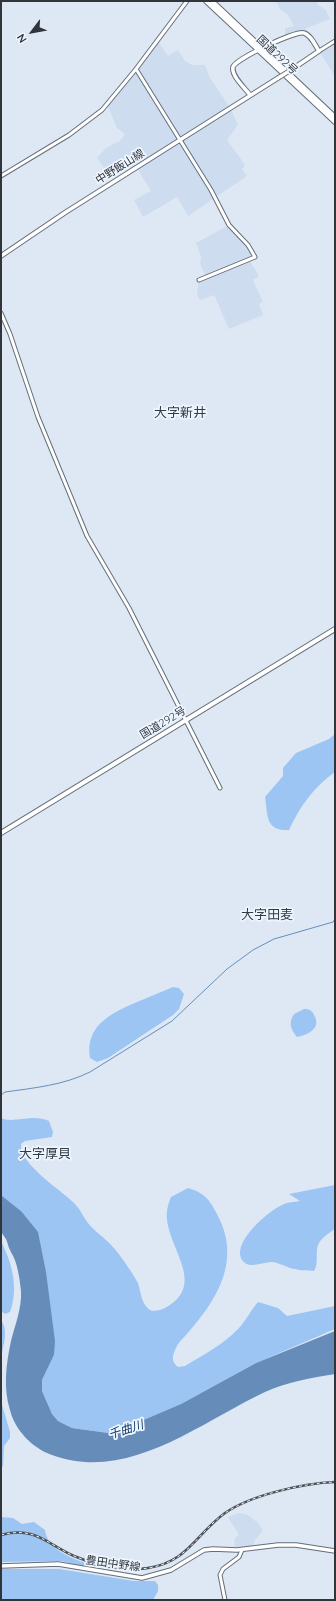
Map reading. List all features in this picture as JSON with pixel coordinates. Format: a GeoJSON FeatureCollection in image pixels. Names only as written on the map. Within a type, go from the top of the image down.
{"type":"FeatureCollection","features":[{"type":"Feature","properties":{"kind":"highway","name":"国道292号"},"geometry":{"type":"LineString","coordinates":[[206,1],[335,117]]}},
{"type":"Feature","properties":{"kind":"highway","name":"国道292号"},"geometry":{"type":"LineString","coordinates":[[212,1],[260,50],[335,122]]}},
{"type":"Feature","properties":{"kind":"highway","name":"国道292号"},"geometry":{"type":"LineString","coordinates":[[1,834],[335,629]]}},
{"type":"Feature","properties":{"kind":"main road"},"geometry":{"type":"LineString","coordinates":[[250,95],[235,75],[233,67],[241,59],[296,33],[303,32],[309,35],[319,51]]}},
{"type":"Feature","properties":{"kind":"main road","name":"中野飯山線"},"geometry":{"type":"LineString","coordinates":[[1,256],[66,212],[319,51]]}},
{"type":"Feature","properties":{"kind":"main road","name":"豊田中野線"},"geometry":{"type":"LineString","coordinates":[[1,1566],[58,1564],[142,1578],[171,1570],[204,1550],[242,1550],[278,1544],[296,1544],[335,1552]]}},
{"type":"Feature","properties":{"kind":"street"},"geometry":{"type":"LineString","coordinates":[[1,176],[52,146],[106,106],[187,1]]}},
{"type":"Feature","properties":{"kind":"street"},"geometry":{"type":"LineString","coordinates":[[319,51],[335,41]]}},
{"type":"Feature","properties":{"kind":"street"},"geometry":{"type":"LineString","coordinates":[[136,69],[213,194],[229,224],[248,246],[254,257],[199,280]]}},
{"type":"Feature","properties":{"kind":"street"},"geometry":{"type":"LineString","coordinates":[[1,313],[10,334],[38,417],[87,536],[129,608],[220,788]]}},
{"type":"Feature","properties":{"kind":"street"},"geometry":{"type":"LineString","coordinates":[[225,1600],[220,1575],[223,1569],[239,1557],[242,1550]]}},
{"type":"Feature","properties":{"kind":"shaded area"},"geometry":{"type":"Polygon","coordinates":[[[276,1],[316,1],[318,5],[326,10],[330,19],[307,28],[303,32],[285,38],[285,28],[294,26],[288,15],[280,9],[276,1]]]}},
{"type":"Feature","properties":{"kind":"shaded area"},"geometry":{"type":"Polygon","coordinates":[[[157,40],[168,56],[178,50],[185,61],[192,65],[205,65],[209,76],[230,108],[238,125],[227,140],[245,166],[242,169],[247,176],[188,216],[177,197],[143,217],[134,200],[151,191],[137,168],[128,173],[123,166],[109,175],[97,158],[106,148],[120,141],[125,134],[117,128],[109,109],[106,106],[157,40]]]}},
{"type":"Feature","properties":{"kind":"shaded area"},"geometry":{"type":"Polygon","coordinates":[[[335,41],[335,74],[334,75],[319,51],[335,41]]]}},
{"type":"Feature","properties":{"kind":"shaded area"},"geometry":{"type":"Polygon","coordinates":[[[229,225],[248,245],[255,257],[249,259],[259,276],[253,280],[263,302],[259,304],[263,315],[229,329],[214,295],[200,300],[197,294],[199,280],[206,277],[200,264],[201,257],[196,243],[229,225]]]}},
{"type":"Feature","properties":{"kind":"shaded area"},"geometry":{"type":"Polygon","coordinates":[[[335,734],[335,772],[320,784],[308,798],[289,830],[281,830],[276,828],[269,821],[265,797],[283,776],[283,768],[296,753],[329,739],[335,734]]]}},
{"type":"Feature","properties":{"kind":"shaded area"},"geometry":{"type":"Polygon","coordinates":[[[173,987],[179,988],[184,994],[179,1009],[173,1015],[108,1058],[97,1062],[90,1058],[89,1046],[92,1036],[104,1020],[112,1014],[132,1004],[173,987]]]}},
{"type":"Feature","properties":{"kind":"shaded area"},"geometry":{"type":"Polygon","coordinates":[[[304,1009],[312,1012],[316,1020],[316,1024],[313,1030],[309,1033],[297,1037],[293,1032],[291,1020],[294,1014],[304,1009]]]}},
{"type":"Feature","properties":{"kind":"shaded area"},"geometry":{"type":"Polygon","coordinates":[[[1,1118],[12,1120],[36,1118],[49,1121],[53,1132],[52,1137],[25,1141],[21,1144],[22,1152],[33,1168],[74,1203],[90,1226],[115,1249],[136,1279],[143,1301],[150,1310],[153,1311],[165,1308],[177,1299],[183,1289],[185,1279],[183,1268],[167,1220],[171,1197],[188,1188],[199,1192],[209,1201],[218,1216],[225,1234],[227,1252],[225,1269],[220,1285],[212,1301],[202,1316],[176,1347],[173,1359],[178,1367],[185,1366],[226,1340],[241,1326],[258,1302],[278,1308],[287,1316],[335,1306],[335,1329],[256,1363],[181,1404],[120,1430],[108,1433],[72,1428],[58,1421],[52,1414],[42,1391],[42,1380],[54,1355],[21,1211],[1,1195],[1,1118]]]}},
{"type":"Feature","properties":{"kind":"shaded area"},"geometry":{"type":"Polygon","coordinates":[[[335,1185],[335,1229],[319,1242],[314,1271],[297,1270],[272,1262],[254,1265],[245,1263],[241,1256],[241,1248],[251,1230],[268,1214],[286,1203],[300,1201],[289,1194],[335,1185]]]}},
{"type":"Feature","properties":{"kind":"shaded area"},"geometry":{"type":"Polygon","coordinates":[[[1,1241],[11,1267],[14,1285],[13,1303],[10,1312],[5,1314],[1,1311],[1,1241]]]}},
{"type":"Feature","properties":{"kind":"shaded area"},"geometry":{"type":"Polygon","coordinates":[[[1,1320],[5,1329],[5,1334],[1,1358],[1,1320]]]}},
{"type":"Feature","properties":{"kind":"shaded area"},"geometry":{"type":"Polygon","coordinates":[[[1,1401],[10,1432],[10,1438],[4,1446],[3,1466],[1,1469],[1,1401]]]}},
{"type":"Feature","properties":{"kind":"shaded area"},"geometry":{"type":"Polygon","coordinates":[[[239,1513],[246,1514],[258,1523],[262,1529],[262,1532],[254,1541],[254,1546],[234,1547],[235,1538],[239,1535],[228,1517],[239,1513]]]}},
{"type":"Feature","properties":{"kind":"shaded area"},"geometry":{"type":"Polygon","coordinates":[[[1,1517],[13,1518],[22,1524],[34,1522],[45,1530],[51,1544],[57,1549],[72,1558],[95,1566],[96,1568],[61,1561],[1,1562],[1,1517]]]}},
{"type":"Feature","properties":{"kind":"shaded area"},"geometry":{"type":"Polygon","coordinates":[[[1,1569],[59,1569],[134,1581],[155,1581],[158,1585],[158,1591],[153,1600],[1,1600],[1,1569]]]}},
{"type":"Feature","properties":{"kind":"water","name":"千曲川"},"geometry":{"type":"Polygon","coordinates":[[[1,1195],[21,1211],[38,1232],[46,1272],[55,1341],[54,1355],[42,1380],[42,1391],[52,1414],[58,1421],[72,1428],[108,1433],[120,1430],[181,1404],[256,1363],[335,1331],[335,1374],[299,1381],[265,1392],[189,1433],[162,1446],[135,1456],[108,1461],[80,1462],[45,1452],[31,1443],[20,1431],[12,1417],[6,1393],[8,1358],[19,1310],[21,1291],[19,1274],[14,1257],[1,1231],[1,1195]]]}},
{"type":"Feature","properties":{"kind":"waterway"},"geometry":{"type":"LineString","coordinates":[[1,1095],[5,1092],[59,1083],[90,1072],[172,1021],[227,969],[253,950],[274,939],[333,922],[335,919]]}},
{"type":"Feature","properties":{"kind":"railway"},"geometry":{"type":"LineString","coordinates":[[1,1535],[13,1533],[32,1535],[74,1556],[111,1567],[130,1569],[148,1568],[162,1565],[173,1560],[191,1546],[215,1521],[225,1513],[249,1501],[278,1491],[308,1485],[335,1482]]}},
{"type":"Feature","properties":{"kind":"district","name":"大字新井"},"geometry":{"type":"Point","coordinates":[180,413]}},
{"type":"Feature","properties":{"kind":"district","name":"大字田麦"},"geometry":{"type":"Point","coordinates":[267,915]}},
{"type":"Feature","properties":{"kind":"district","name":"大字厚貝"},"geometry":{"type":"Point","coordinates":[45,1154]}}]}
